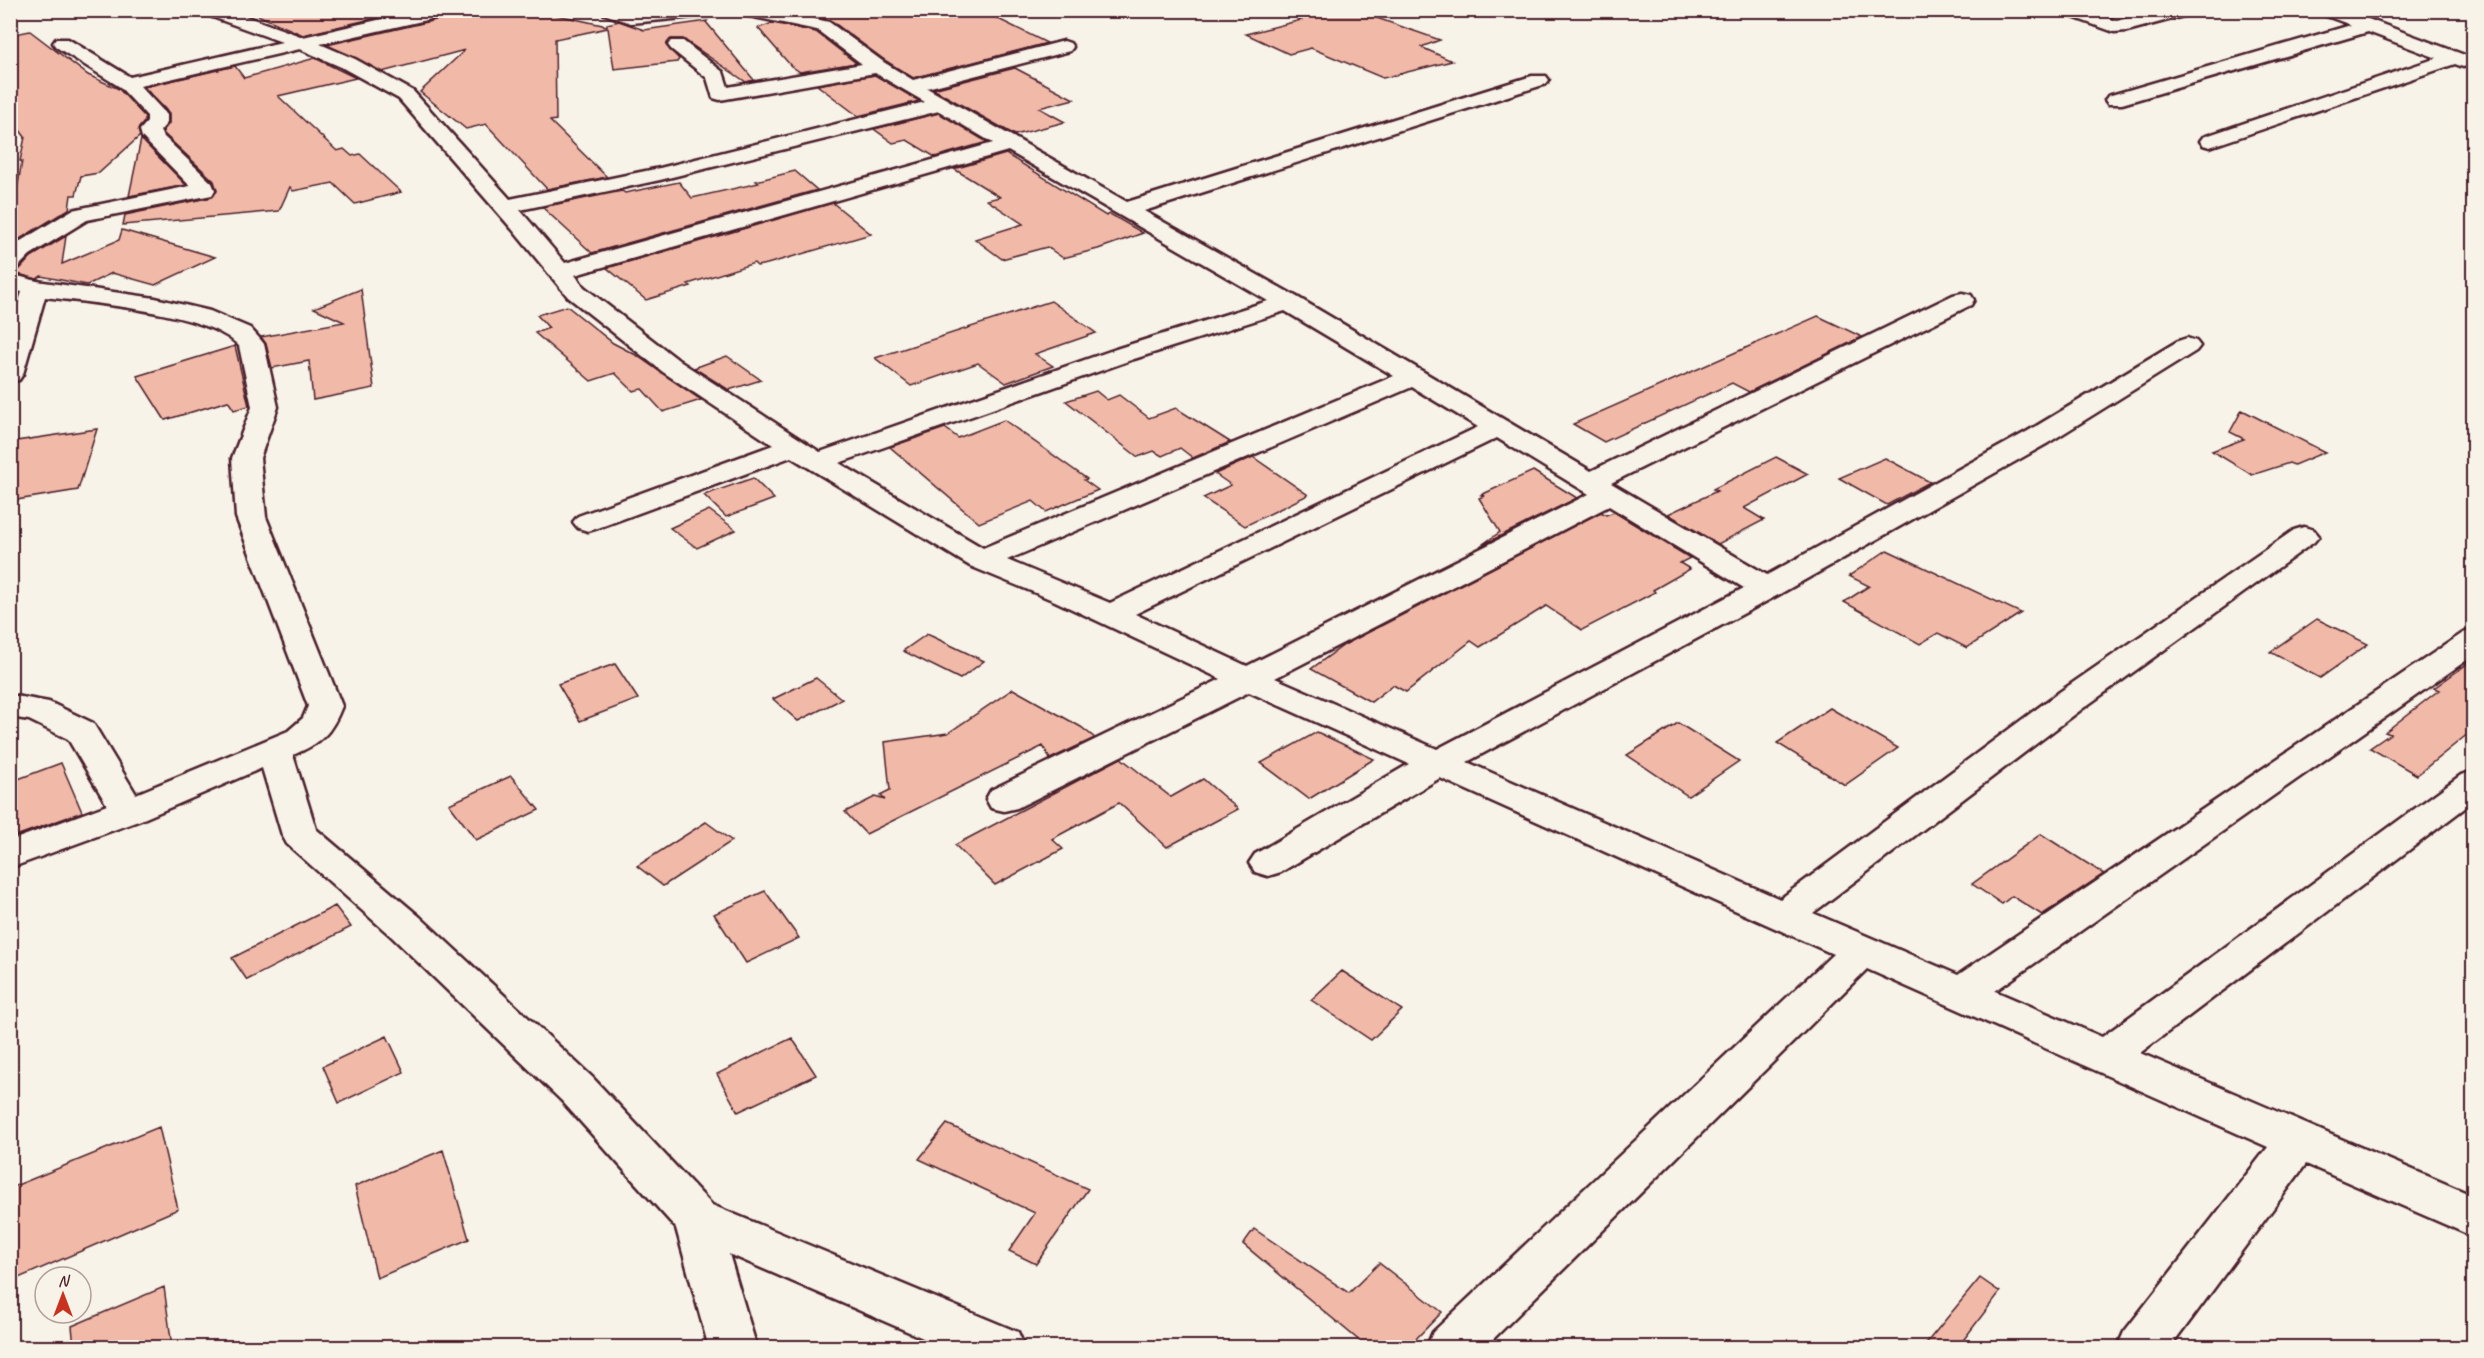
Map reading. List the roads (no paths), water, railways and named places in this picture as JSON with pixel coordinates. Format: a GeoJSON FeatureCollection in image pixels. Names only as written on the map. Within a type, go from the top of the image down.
{"type":"FeatureCollection","features":[{"type":"Feature","properties":{"kind":"street"},"geometry":{"type":"LineString","coordinates":[[210,10],[302,43],[348,63],[406,95],[576,292],[672,368],[805,454],[981,560],[1066,594],[1248,679],[1861,951],[2474,1217]]}},
{"type":"Feature","properties":{"kind":"street"},"geometry":{"type":"LineString","coordinates":[[127,83],[447,10]]}},
{"type":"Feature","properties":{"kind":"street"},"geometry":{"type":"LineString","coordinates":[[610,10],[631,18],[717,10]]}},
{"type":"Feature","properties":{"kind":"street"},"geometry":{"type":"LineString","coordinates":[[744,10],[823,26],[878,67],[1288,302],[1767,588]]}},
{"type":"Feature","properties":{"kind":"street"},"geometry":{"type":"LineString","coordinates":[[2070,10],[2114,27],[2127,26],[2185,10]]}},
{"type":"Feature","properties":{"kind":"street"},"geometry":{"type":"LineString","coordinates":[[2335,13],[2385,12]]}},
{"type":"Feature","properties":{"kind":"street"},"geometry":{"type":"LineString","coordinates":[[2335,13],[2474,65]]}},
{"type":"Feature","properties":{"kind":"street"},"geometry":{"type":"LineString","coordinates":[[2115,100],[2368,26]]}},
{"type":"Feature","properties":{"kind":"street"},"geometry":{"type":"LineString","coordinates":[[10,261],[22,250],[80,215],[204,190],[152,136],[150,130],[157,123],[157,115],[127,83],[62,43]]}},
{"type":"Feature","properties":{"kind":"street"},"geometry":{"type":"LineString","coordinates":[[677,45],[716,76],[720,94],[878,67]]}},
{"type":"Feature","properties":{"kind":"street"},"geometry":{"type":"LineString","coordinates":[[911,86],[1064,46]]}},
{"type":"Feature","properties":{"kind":"street"},"geometry":{"type":"LineString","coordinates":[[2210,141],[2455,58]]}},
{"type":"Feature","properties":{"kind":"street"},"geometry":{"type":"LineString","coordinates":[[1125,210],[1539,80]]}},
{"type":"Feature","properties":{"kind":"street"},"geometry":{"type":"LineString","coordinates":[[504,207],[660,174],[942,104]]}},
{"type":"Feature","properties":{"kind":"street"},"geometry":{"type":"LineString","coordinates":[[559,272],[1011,144]]}},
{"type":"Feature","properties":{"kind":"street"},"geometry":{"type":"LineString","coordinates":[[10,374],[22,292],[74,293],[155,304],[201,316],[241,333],[251,344],[265,407],[246,458],[251,517],[325,706],[318,724],[300,739],[128,811],[10,855]]}},
{"type":"Feature","properties":{"kind":"street"},"geometry":{"type":"LineString","coordinates":[[1004,799],[1248,679],[1600,488],[1962,300]]}},
{"type":"Feature","properties":{"kind":"street"},"geometry":{"type":"LineString","coordinates":[[588,522],[1288,302]]}},
{"type":"Feature","properties":{"kind":"street"},"geometry":{"type":"LineString","coordinates":[[1268,864],[1438,763],[1767,588],[2038,437],[2187,346]]}},
{"type":"Feature","properties":{"kind":"street"},"geometry":{"type":"LineString","coordinates":[[981,560],[1414,377]]}},
{"type":"Feature","properties":{"kind":"street"},"geometry":{"type":"LineString","coordinates":[[1109,615],[1499,428]]}},
{"type":"Feature","properties":{"kind":"street"},"geometry":{"type":"LineString","coordinates":[[1783,916],[2070,701],[2304,536]]}},
{"type":"Feature","properties":{"kind":"street"},"geometry":{"type":"LineString","coordinates":[[1961,994],[2474,640]]}},
{"type":"Feature","properties":{"kind":"street"},"geometry":{"type":"LineString","coordinates":[[10,706],[37,710],[81,731],[128,811]]}},
{"type":"Feature","properties":{"kind":"street"},"geometry":{"type":"LineString","coordinates":[[274,750],[300,835],[406,927],[577,1089],[696,1219],[1001,1347]]}},
{"type":"Feature","properties":{"kind":"street"},"geometry":{"type":"LineString","coordinates":[[2105,1057],[2474,783]]}},
{"type":"Feature","properties":{"kind":"street"},"geometry":{"type":"LineString","coordinates":[[1450,1347],[1861,951]]}},
{"type":"Feature","properties":{"kind":"street"},"geometry":{"type":"LineString","coordinates":[[2141,1347],[2298,1141]]}},
{"type":"Feature","properties":{"kind":"street"},"geometry":{"type":"LineString","coordinates":[[696,1219],[733,1347]]}}]}
